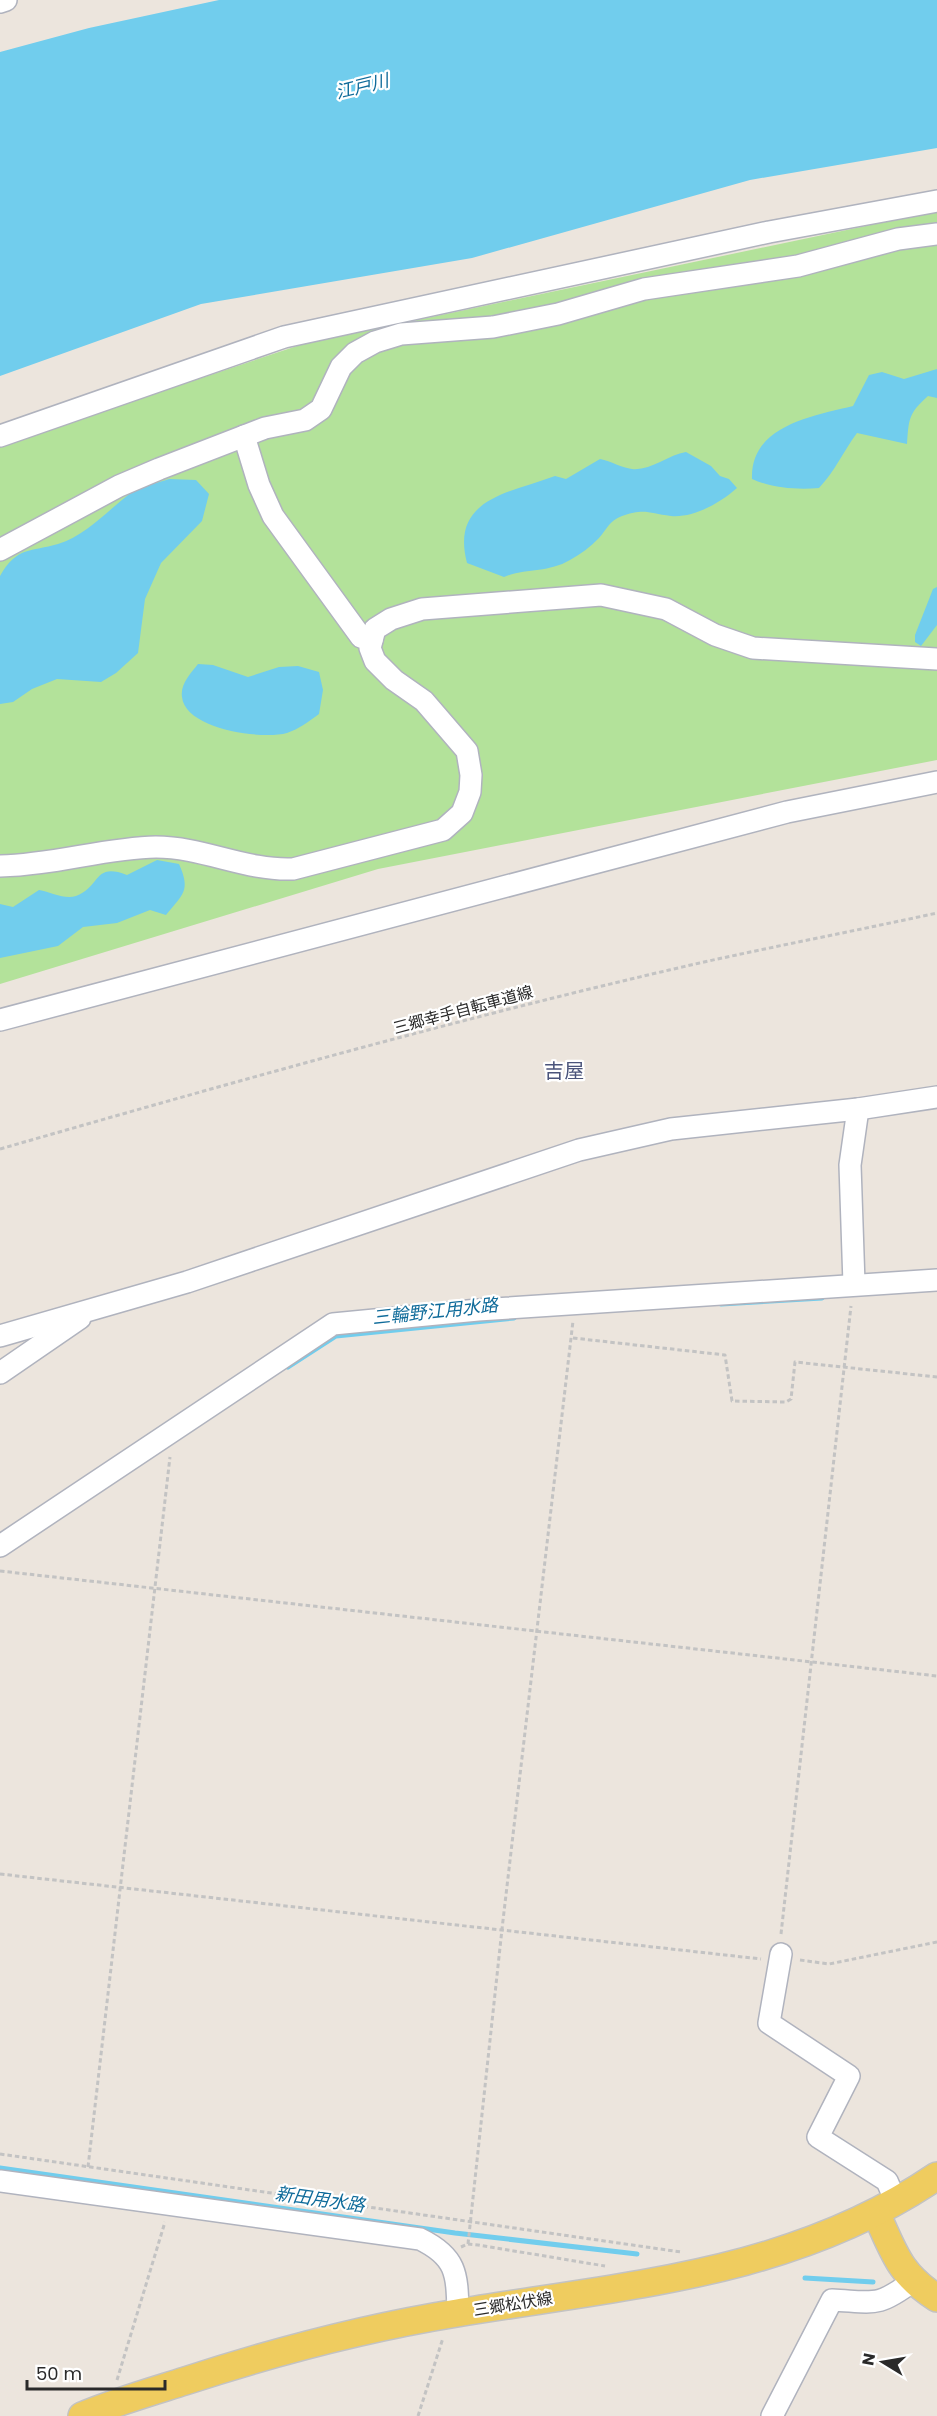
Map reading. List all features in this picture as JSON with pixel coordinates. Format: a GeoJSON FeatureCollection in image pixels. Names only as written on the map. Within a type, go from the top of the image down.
{"type":"FeatureCollection","features":[{"type":"Feature","properties":{"kind":"main road","name":"三郷松伏線"},"geometry":{"type":"LineString","coordinates":[[82,2416],[110,2404],[253,2359],[366,2330],[451,2314],[666,2281],[745,2263],[804,2244],[886,2208],[937,2176]]}},
{"type":"Feature","properties":{"kind":"main road"},"geometry":{"type":"LineString","coordinates":[[886,2208],[902,2268],[913,2281],[937,2298]]}},
{"type":"Feature","properties":{"kind":"street"},"geometry":{"type":"LineString","coordinates":[[0,2],[6,0]]}},
{"type":"Feature","properties":{"kind":"street"},"geometry":{"type":"LineString","coordinates":[[0,436],[284,337],[769,232],[937,201]]}},
{"type":"Feature","properties":{"kind":"street"},"geometry":{"type":"LineString","coordinates":[[0,550],[119,486],[265,428],[305,420],[321,409],[341,367],[375,342],[401,334],[493,327],[558,314],[644,289],[798,266],[898,239],[937,234]]}},
{"type":"Feature","properties":{"kind":"street"},"geometry":{"type":"LineString","coordinates":[[336,327],[341,354],[348,360]]}},
{"type":"Feature","properties":{"kind":"street"},"geometry":{"type":"LineString","coordinates":[[244,436],[259,484],[273,516],[361,637],[372,640]]}},
{"type":"Feature","properties":{"kind":"street"},"geometry":{"type":"LineString","coordinates":[[0,866],[37,865],[117,850],[156,847],[179,849],[273,870],[293,869],[442,830],[462,813],[470,792],[471,775],[467,752],[424,701],[394,680],[375,661],[370,648],[375,629],[391,619],[422,609],[601,595],[666,609],[716,635],[753,648],[937,659]]}},
{"type":"Feature","properties":{"kind":"street"},"geometry":{"type":"LineString","coordinates":[[0,1020],[252,951],[787,812],[937,782]]}},
{"type":"Feature","properties":{"kind":"street"},"geometry":{"type":"LineString","coordinates":[[0,1336],[219,1272],[579,1150],[671,1129],[858,1109],[937,1097]]}},
{"type":"Feature","properties":{"kind":"street"},"geometry":{"type":"LineString","coordinates":[[854,1284],[850,1165],[858,1109]]}},
{"type":"Feature","properties":{"kind":"street"},"geometry":{"type":"LineString","coordinates":[[0,1546],[173,1428],[333,1324],[574,1304],[937,1280]]}},
{"type":"Feature","properties":{"kind":"street"},"geometry":{"type":"LineString","coordinates":[[0,1373],[90,1310]]}},
{"type":"Feature","properties":{"kind":"street"},"geometry":{"type":"LineString","coordinates":[[780,1957],[769,2023],[849,2076],[818,2137],[886,2181],[886,2208]]}},
{"type":"Feature","properties":{"kind":"street"},"geometry":{"type":"LineString","coordinates":[[0,2181],[420,2239],[445,2254],[454,2271],[451,2314]]}},
{"type":"Feature","properties":{"kind":"street"},"geometry":{"type":"LineString","coordinates":[[772,2416],[832,2300],[878,2303],[890,2299],[913,2281]]}},
{"type":"Feature","properties":{"kind":"path","name":"三郷幸手自転車道線"},"geometry":{"type":"LineString","coordinates":[[0,1149],[278,1071],[541,1002],[704,962],[937,913]]}},
{"type":"Feature","properties":{"kind":"path"},"geometry":{"type":"LineString","coordinates":[[780,1957],[778,1954],[854,1284]]}},
{"type":"Feature","properties":{"kind":"path"},"geometry":{"type":"LineString","coordinates":[[468,2244],[502,1929],[573,1338],[574,1304]]}},
{"type":"Feature","properties":{"kind":"path"},"geometry":{"type":"LineString","coordinates":[[573,1338],[725,1355],[732,1401],[786,1402],[791,1399],[795,1362],[937,1377]]}},
{"type":"Feature","properties":{"kind":"path"},"geometry":{"type":"LineString","coordinates":[[88,2167],[122,1888],[173,1428]]}},
{"type":"Feature","properties":{"kind":"path"},"geometry":{"type":"LineString","coordinates":[[0,1571],[812,1664],[937,1676]]}},
{"type":"Feature","properties":{"kind":"path"},"geometry":{"type":"LineString","coordinates":[[0,1874],[829,1964],[937,1942]]}},
{"type":"Feature","properties":{"kind":"path"},"geometry":{"type":"LineString","coordinates":[[0,2154],[685,2252]]}},
{"type":"Feature","properties":{"kind":"path"},"geometry":{"type":"LineString","coordinates":[[110,2404],[170,2206]]}},
{"type":"Feature","properties":{"kind":"path"},"geometry":{"type":"LineString","coordinates":[[445,2254],[468,2244],[610,2267]]}},
{"type":"Feature","properties":{"kind":"path"},"geometry":{"type":"LineString","coordinates":[[418,2416],[451,2314]]}},
{"type":"Feature","properties":{"kind":"green space"},"geometry":{"type":"Polygon","coordinates":[[[937,211],[937,760],[378,869],[0,984],[0,445],[303,344],[937,211]]]}},
{"type":"Feature","properties":{"kind":"water","name":"江戸川"},"geometry":{"type":"Polygon","coordinates":[[[219,0],[937,0],[937,148],[750,180],[472,258],[201,304],[0,376],[0,52],[89,28],[219,0]]]}},
{"type":"Feature","properties":{"kind":"water"},"geometry":{"type":"Polygon","coordinates":[[[937,369],[937,398],[928,396],[913,413],[909,423],[907,444],[857,433],[819,488],[785,488],[752,479],[754,461],[761,447],[772,435],[802,420],[853,406],[869,375],[882,372],[904,379],[937,369]]]}},
{"type":"Feature","properties":{"kind":"water"},"geometry":{"type":"Polygon","coordinates":[[[686,452],[711,466],[720,476],[729,479],[737,488],[715,504],[689,515],[671,516],[641,512],[622,516],[611,523],[585,550],[554,567],[504,577],[467,563],[464,541],[467,524],[476,511],[503,494],[555,476],[566,479],[600,459],[639,469],[686,452]]]}},
{"type":"Feature","properties":{"kind":"water"},"geometry":{"type":"Polygon","coordinates":[[[169,479],[196,480],[209,494],[202,521],[161,563],[145,599],[138,653],[116,673],[101,682],[57,679],[32,689],[13,702],[0,704],[0,576],[6,566],[12,559],[25,552],[69,540],[89,528],[134,491],[169,479]]]}},
{"type":"Feature","properties":{"kind":"water"},"geometry":{"type":"Polygon","coordinates":[[[937,587],[937,625],[921,646],[915,642],[915,635],[933,589],[937,587]]]}},
{"type":"Feature","properties":{"kind":"water"},"geometry":{"type":"Polygon","coordinates":[[[198,664],[213,665],[248,677],[279,667],[298,666],[319,672],[323,690],[319,714],[296,729],[275,735],[243,733],[210,724],[196,717],[186,708],[182,697],[184,683],[198,664]]]}},
{"type":"Feature","properties":{"kind":"water"},"geometry":{"type":"Polygon","coordinates":[[[157,860],[179,864],[183,873],[185,886],[181,897],[166,915],[150,910],[117,923],[83,927],[58,946],[0,958],[0,904],[13,907],[39,890],[63,896],[76,896],[84,892],[103,874],[116,872],[127,875],[157,860]]]}},
{"type":"Feature","properties":{"kind":"waterway","name":"三輪野江用水路"},"geometry":{"type":"LineString","coordinates":[[721,1304],[822,1298]]}},
{"type":"Feature","properties":{"kind":"waterway","name":"三輪野江用水路"},"geometry":{"type":"LineString","coordinates":[[288,1367],[336,1336],[514,1318]]}},
{"type":"Feature","properties":{"kind":"waterway","name":"新田用水路"},"geometry":{"type":"LineString","coordinates":[[0,2168],[455,2233],[637,2254]]}},
{"type":"Feature","properties":{"kind":"waterway","name":"新田用水路"},"geometry":{"type":"LineString","coordinates":[[805,2278],[873,2282]]}},
{"type":"Feature","properties":{"kind":"district","name":"吉屋"},"geometry":{"type":"Point","coordinates":[564,1071]}}]}
